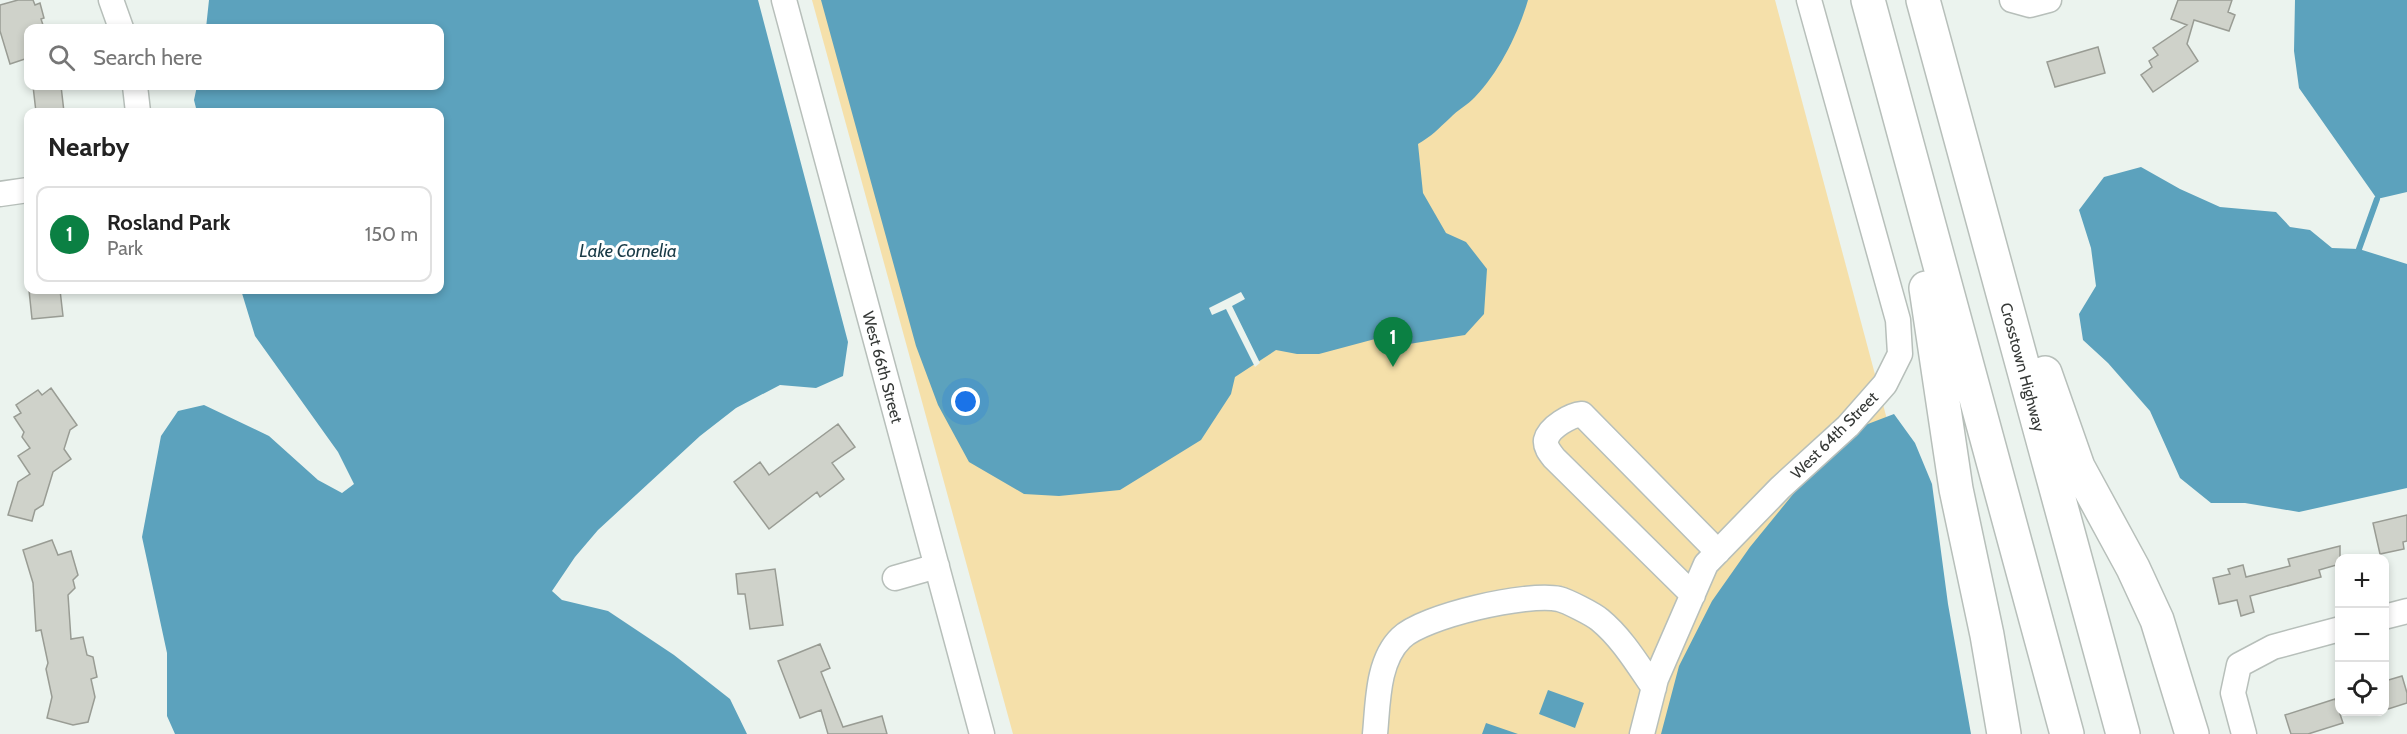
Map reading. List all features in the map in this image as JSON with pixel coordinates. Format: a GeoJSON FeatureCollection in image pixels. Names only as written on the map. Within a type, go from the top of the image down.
{"type":"FeatureCollection","features":[{"type":"Feature","properties":{"kind":"highway"},"geometry":{"type":"LineString","coordinates":[[1868,0],[2067,734]]}},
{"type":"Feature","properties":{"kind":"highway","name":"Crosstown Highway"},"geometry":{"type":"LineString","coordinates":[[1923,0],[2123,734]]}},
{"type":"Feature","properties":{"kind":"highway"},"geometry":{"type":"LineString","coordinates":[[1953,114],[2078,467],[2133,568],[2157,620],[2192,734]]}},
{"type":"Feature","properties":{"kind":"highway"},"geometry":{"type":"LineString","coordinates":[[1900,120],[1956,489],[1987,635],[2004,734]]}},
{"type":"Feature","properties":{"kind":"street"},"geometry":{"type":"LineString","coordinates":[[111,0],[120,24]]}},
{"type":"Feature","properties":{"kind":"street","name":"West 66th Street"},"geometry":{"type":"LineString","coordinates":[[784,0],[982,734]]}},
{"type":"Feature","properties":{"kind":"street","name":"West 64th Street"},"geometry":{"type":"LineString","coordinates":[[1642,734],[1654,688],[1706,564],[1780,488],[1848,426],[1885,384],[1900,354],[1898,320],[1809,0]]}},
{"type":"Feature","properties":{"kind":"street"},"geometry":{"type":"LineString","coordinates":[[2013,0],[2030,5],[2049,0]]}},
{"type":"Feature","properties":{"kind":"street"},"geometry":{"type":"LineString","coordinates":[[135,90],[138,108]]}},
{"type":"Feature","properties":{"kind":"street"},"geometry":{"type":"LineString","coordinates":[[0,194],[24,191]]}},
{"type":"Feature","properties":{"kind":"street"},"geometry":{"type":"LineString","coordinates":[[1693,595],[1554,458],[1547,449],[1546,441],[1550,433],[1570,416],[1582,414],[1718,552]]}},
{"type":"Feature","properties":{"kind":"street"},"geometry":{"type":"LineString","coordinates":[[895,578],[937,566]]}},
{"type":"Feature","properties":{"kind":"street"},"geometry":{"type":"LineString","coordinates":[[1375,734],[1378,697],[1387,660],[1401,638],[1436,620],[1467,609],[1511,600],[1559,599],[1599,619],[1628,651],[1654,688]]}},
{"type":"Feature","properties":{"kind":"street"},"geometry":{"type":"LineString","coordinates":[[2389,616],[2407,611]]}},
{"type":"Feature","properties":{"kind":"street"},"geometry":{"type":"LineString","coordinates":[[2244,734],[2233,693],[2239,665],[2273,647],[2335,630]]}},
{"type":"Feature","properties":{"kind":"shaded area"},"geometry":{"type":"Polygon","coordinates":[[[812,0],[1775,0],[1971,734],[1013,734],[812,0]]]}},
{"type":"Feature","properties":{"kind":"water","name":"Lake Cornelia"},"geometry":{"type":"Polygon","coordinates":[[[209,0],[758,0],[848,342],[843,376],[816,388],[780,385],[736,408],[700,436],[598,530],[575,557],[552,591],[562,600],[608,611],[674,655],[730,699],[747,734],[175,734],[167,716],[167,653],[142,537],[161,436],[178,411],[204,405],[269,436],[318,480],[342,493],[354,484],[338,452],[255,336],[242,294],[444,294],[444,108],[196,108],[194,100],[196,90],[444,90],[444,24],[206,24],[209,0]]]}},
{"type":"Feature","properties":{"kind":"water"},"geometry":{"type":"Polygon","coordinates":[[[821,0],[1528,0],[1507,52],[1484,87],[1472,100],[1418,144],[1423,193],[1446,233],[1466,242],[1487,269],[1484,314],[1465,335],[1409,344],[1375,339],[1319,354],[1297,354],[1276,350],[1235,377],[1231,394],[1201,440],[1120,490],[1059,496],[1024,494],[969,462],[938,405],[916,346],[821,0]]]}},
{"type":"Feature","properties":{"kind":"water"},"geometry":{"type":"Polygon","coordinates":[[[2295,0],[2407,0],[2407,192],[2377,199],[2299,88],[2294,51],[2295,0]]]}},
{"type":"Feature","properties":{"kind":"water"},"geometry":{"type":"Polygon","coordinates":[[[2141,167],[2180,189],[2220,207],[2276,212],[2290,227],[2310,230],[2332,248],[2359,249],[2407,264],[2407,488],[2299,512],[2245,503],[2211,503],[2180,478],[2150,411],[2108,363],[2083,340],[2079,314],[2096,286],[2091,248],[2079,210],[2104,177],[2141,167]]]}},
{"type":"Feature","properties":{"kind":"water"},"geometry":{"type":"Polygon","coordinates":[[[1894,414],[1915,443],[1932,484],[1948,604],[1971,734],[1661,734],[1679,666],[1712,601],[1750,547],[1803,482],[1860,427],[1894,414]]]}},
{"type":"Feature","properties":{"kind":"water"},"geometry":{"type":"Polygon","coordinates":[[[1548,690],[1584,703],[1575,728],[1539,714],[1548,690]]]}},
{"type":"Feature","properties":{"kind":"water"},"geometry":{"type":"Polygon","coordinates":[[[1486,723],[1518,734],[1482,734],[1486,723]]]}},
{"type":"Feature","properties":{"kind":"pier"},"geometry":{"type":"Polygon","coordinates":[[[1241,292],[1245,299],[1232,306],[1260,363],[1255,367],[1226,309],[1212,315],[1209,308],[1241,292]]]}},
{"type":"Feature","properties":{"kind":"building"},"geometry":{"type":"Polygon","coordinates":[[[18,0],[33,0],[35,5],[40,3],[44,18],[41,19],[43,24],[24,24],[24,59],[10,64],[0,31],[0,5],[18,0]]]}},
{"type":"Feature","properties":{"kind":"building"},"geometry":{"type":"Polygon","coordinates":[[[2178,0],[2232,0],[2228,12],[2235,15],[2229,31],[2194,20],[2187,44],[2198,61],[2153,92],[2141,75],[2152,67],[2149,61],[2158,55],[2153,48],[2187,25],[2171,19],[2178,0]]]}},
{"type":"Feature","properties":{"kind":"building"},"geometry":{"type":"Polygon","coordinates":[[[2098,47],[2105,73],[2055,87],[2047,62],[2098,47]]]}},
{"type":"Feature","properties":{"kind":"building"},"geometry":{"type":"Polygon","coordinates":[[[33,90],[61,90],[64,108],[36,108],[33,90]]]}},
{"type":"Feature","properties":{"kind":"building"},"geometry":{"type":"Polygon","coordinates":[[[29,294],[60,294],[63,316],[32,319],[29,294]]]}},
{"type":"Feature","properties":{"kind":"building"},"geometry":{"type":"Polygon","coordinates":[[[51,388],[77,425],[70,430],[64,449],[71,459],[53,472],[43,505],[35,510],[32,521],[8,515],[18,482],[30,474],[18,456],[30,448],[22,437],[24,432],[14,417],[21,413],[16,405],[38,390],[42,395],[51,388]]]}},
{"type":"Feature","properties":{"kind":"building"},"geometry":{"type":"Polygon","coordinates":[[[838,424],[855,447],[832,463],[844,479],[820,497],[817,492],[769,529],[734,482],[760,462],[769,475],[838,424]]]}},
{"type":"Feature","properties":{"kind":"building"},"geometry":{"type":"Polygon","coordinates":[[[2407,515],[2407,541],[2403,542],[2404,549],[2380,554],[2373,523],[2407,515]]]}},
{"type":"Feature","properties":{"kind":"building"},"geometry":{"type":"Polygon","coordinates":[[[52,540],[58,555],[71,551],[78,575],[73,580],[75,588],[68,595],[71,639],[83,637],[87,655],[93,657],[97,677],[91,679],[95,697],[88,722],[73,725],[47,718],[52,697],[46,669],[48,663],[41,630],[36,631],[33,583],[23,550],[52,540]]]}},
{"type":"Feature","properties":{"kind":"building"},"geometry":{"type":"Polygon","coordinates":[[[2340,546],[2340,554],[2335,554],[2335,565],[2319,570],[2321,577],[2250,596],[2254,612],[2241,616],[2237,600],[2219,604],[2213,578],[2230,574],[2228,569],[2243,565],[2246,577],[2290,566],[2288,559],[2340,546]]]}},
{"type":"Feature","properties":{"kind":"building"},"geometry":{"type":"Polygon","coordinates":[[[775,569],[783,625],[750,629],[745,594],[738,594],[736,574],[775,569]]]}},
{"type":"Feature","properties":{"kind":"building"},"geometry":{"type":"Polygon","coordinates":[[[820,644],[830,668],[821,672],[843,727],[882,716],[887,734],[828,734],[821,710],[800,718],[778,661],[820,644]]]}},
{"type":"Feature","properties":{"kind":"building"},"geometry":{"type":"Polygon","coordinates":[[[2402,676],[2407,693],[2407,703],[2389,709],[2389,680],[2402,676]]]}},
{"type":"Feature","properties":{"kind":"building"},"geometry":{"type":"Polygon","coordinates":[[[2335,699],[2335,716],[2341,716],[2343,723],[2308,734],[2291,734],[2285,715],[2335,699]]]}},
{"type":"Feature","properties":{"kind":"waterway"},"geometry":{"type":"LineString","coordinates":[[2359,249],[2377,199]]}},
{"type":"Feature","properties":{"kind":"place","name":"Rosland Park"},"geometry":{"type":"Point","coordinates":[1393,367]}}]}
